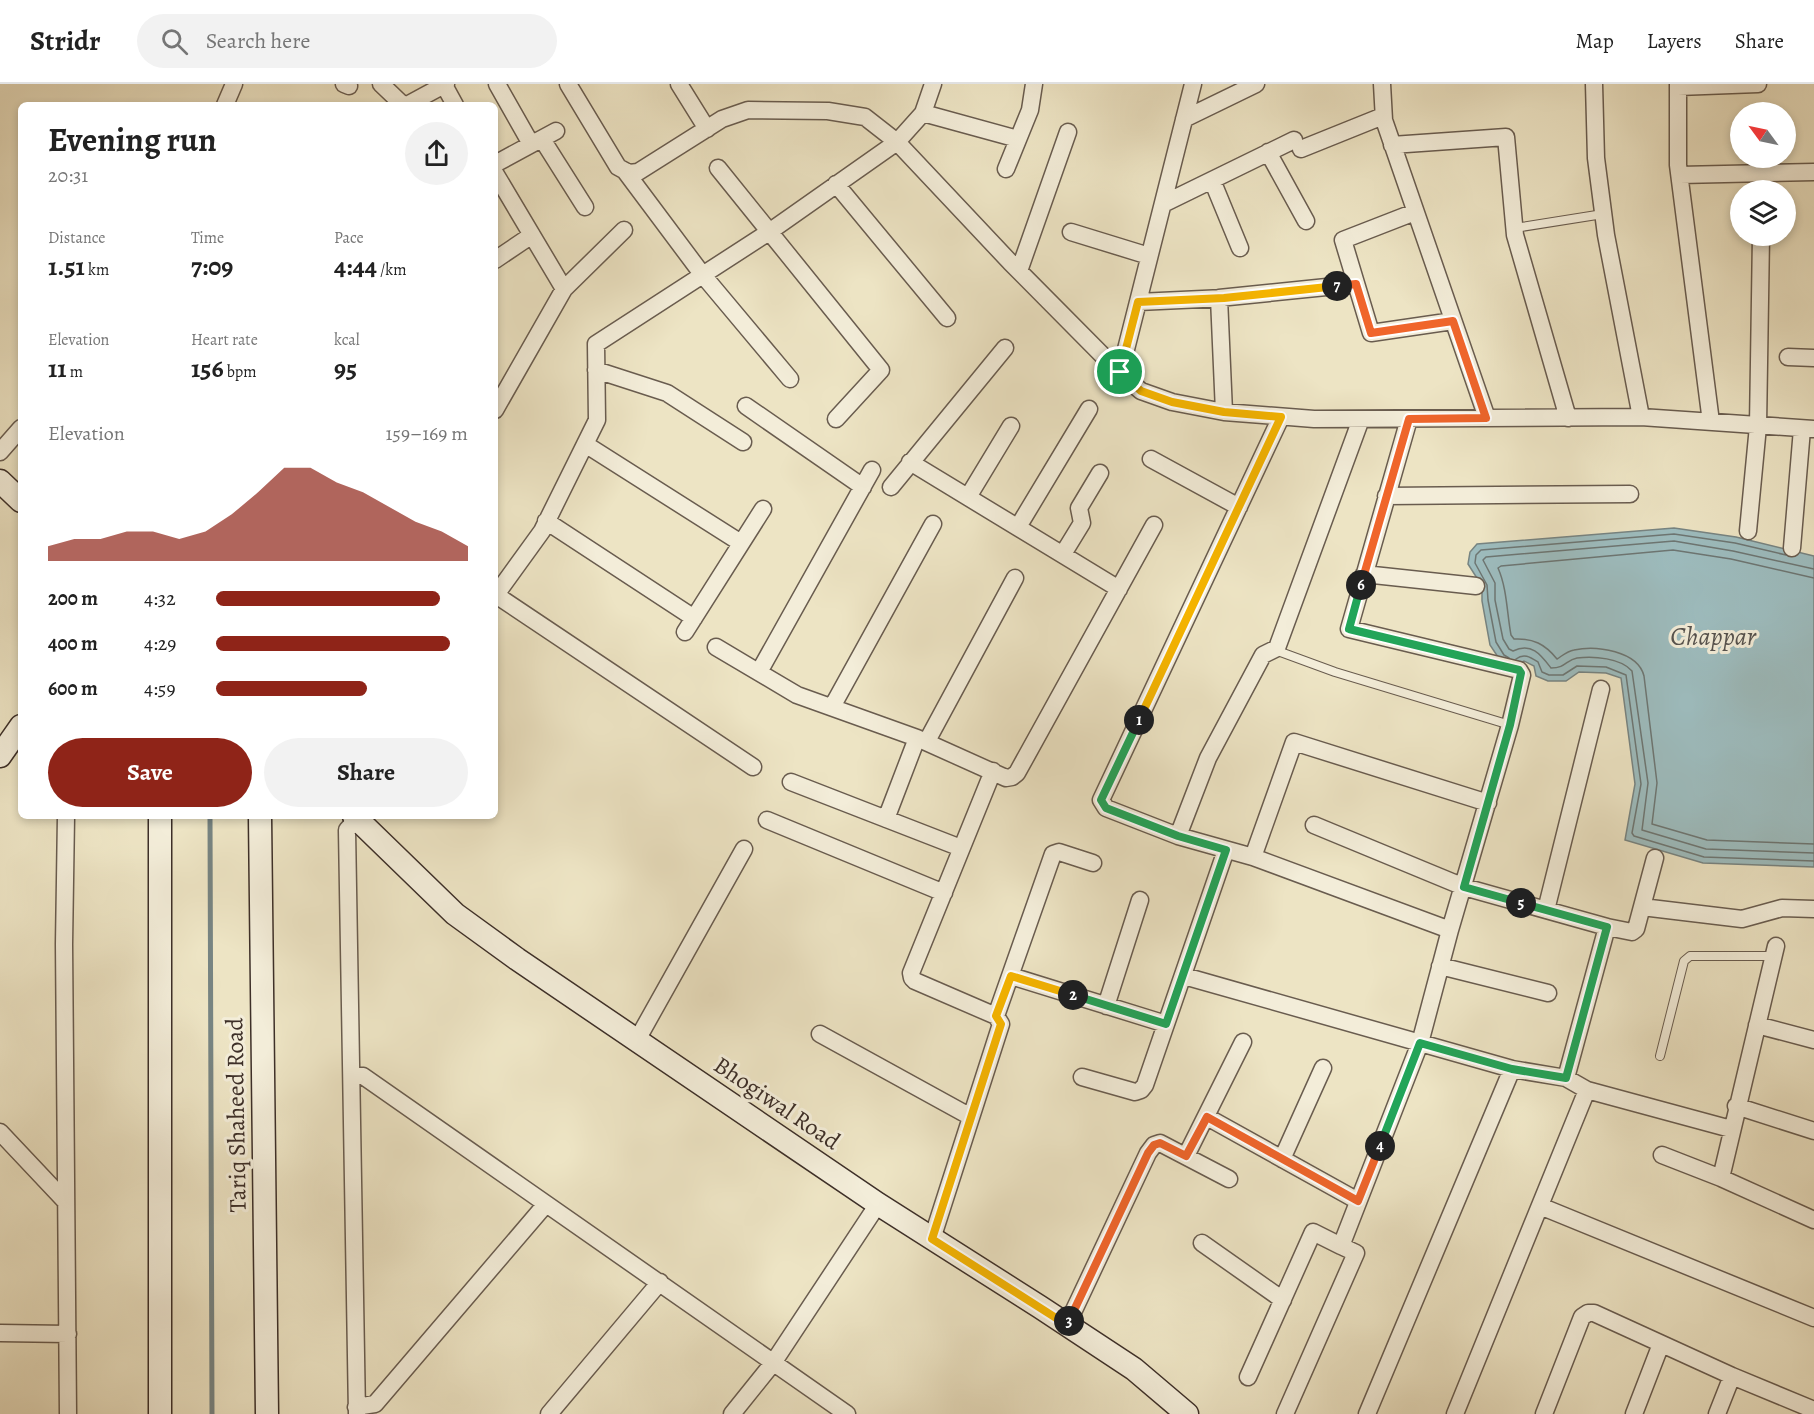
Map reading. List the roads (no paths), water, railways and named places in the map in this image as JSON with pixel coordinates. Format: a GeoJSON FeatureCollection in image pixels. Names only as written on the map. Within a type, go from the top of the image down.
{"type":"FeatureCollection","features":[{"type":"Feature","properties":{"kind":"main road"},"geometry":{"type":"LineString","coordinates":[[0,481],[18,498]]}},
{"type":"Feature","properties":{"kind":"main road"},"geometry":{"type":"LineString","coordinates":[[0,756],[18,730]]}},
{"type":"Feature","properties":{"kind":"main road"},"geometry":{"type":"LineString","coordinates":[[160,819],[160,1414]]}},
{"type":"Feature","properties":{"kind":"main road","name":"Tariq Shaheed Road"},"geometry":{"type":"LineString","coordinates":[[260,819],[267,1414]]}},
{"type":"Feature","properties":{"kind":"main road","name":"Bhogiwal Road"},"geometry":{"type":"LineString","coordinates":[[357,819],[455,914],[517,959],[878,1204],[1134,1369],[1187,1414]]}},
{"type":"Feature","properties":{"kind":"street"},"geometry":{"type":"LineString","coordinates":[[226,102],[234,84]]}},
{"type":"Feature","properties":{"kind":"street"},"geometry":{"type":"LineString","coordinates":[[381,84],[402,102]]}},
{"type":"Feature","properties":{"kind":"street"},"geometry":{"type":"LineString","coordinates":[[497,84],[543,138],[585,207]]}},
{"type":"Feature","properties":{"kind":"street"},"geometry":{"type":"LineString","coordinates":[[568,84],[618,167],[625,171],[702,274],[790,379]]}},
{"type":"Feature","properties":{"kind":"street"},"geometry":{"type":"LineString","coordinates":[[680,84],[706,129]]}},
{"type":"Feature","properties":{"kind":"street"},"geometry":{"type":"LineString","coordinates":[[498,593],[542,531],[597,420],[596,344],[769,232],[897,142],[923,113],[933,84]]}},
{"type":"Feature","properties":{"kind":"street"},"geometry":{"type":"LineString","coordinates":[[1006,169],[1030,110],[1034,84]]}},
{"type":"Feature","properties":{"kind":"street"},"geometry":{"type":"LineString","coordinates":[[1120,372],[1193,84]]}},
{"type":"Feature","properties":{"kind":"street"},"geometry":{"type":"LineString","coordinates":[[1184,119],[1256,84]]}},
{"type":"Feature","properties":{"kind":"street"},"geometry":{"type":"LineString","coordinates":[[1382,84],[1383,116],[1392,145],[1486,418]]}},
{"type":"Feature","properties":{"kind":"street"},"geometry":{"type":"LineString","coordinates":[[1594,84],[1596,158],[1603,214],[1641,417]]}},
{"type":"Feature","properties":{"kind":"street"},"geometry":{"type":"LineString","coordinates":[[1711,422],[1680,175],[1678,85],[1758,84]]}},
{"type":"Feature","properties":{"kind":"street"},"geometry":{"type":"LineString","coordinates":[[411,102],[445,85],[454,102]]}},
{"type":"Feature","properties":{"kind":"street"},"geometry":{"type":"LineString","coordinates":[[625,171],[638,172],[722,119],[748,110],[828,111],[864,117],[897,142],[1019,271],[1141,391],[1172,402],[1224,412],[1314,419],[1641,417],[1808,429],[1792,548]]}},
{"type":"Feature","properties":{"kind":"street"},"geometry":{"type":"LineString","coordinates":[[923,113],[1018,139]]}},
{"type":"Feature","properties":{"kind":"street"},"geometry":{"type":"LineString","coordinates":[[1162,204],[1268,152],[1383,116]]}},
{"type":"Feature","properties":{"kind":"street"},"geometry":{"type":"LineString","coordinates":[[1019,271],[1068,132]]}},
{"type":"Feature","properties":{"kind":"street"},"geometry":{"type":"LineString","coordinates":[[1392,145],[1506,137],[1515,228],[1568,418]]}},
{"type":"Feature","properties":{"kind":"street"},"geometry":{"type":"LineString","coordinates":[[498,162],[543,138]]}},
{"type":"Feature","properties":{"kind":"street"},"geometry":{"type":"LineString","coordinates":[[1268,152],[1306,221]]}},
{"type":"Feature","properties":{"kind":"street"},"geometry":{"type":"LineString","coordinates":[[718,168],[881,370],[836,419]]}},
{"type":"Feature","properties":{"kind":"street"},"geometry":{"type":"LineString","coordinates":[[1680,175],[1814,172]]}},
{"type":"Feature","properties":{"kind":"street"},"geometry":{"type":"LineString","coordinates":[[498,178],[564,289]]}},
{"type":"Feature","properties":{"kind":"street"},"geometry":{"type":"LineString","coordinates":[[1212,180],[1239,248]]}},
{"type":"Feature","properties":{"kind":"street"},"geometry":{"type":"LineString","coordinates":[[836,183],[947,318]]}},
{"type":"Feature","properties":{"kind":"street"},"geometry":{"type":"LineString","coordinates":[[1415,212],[1343,240],[1371,333],[1453,321]]}},
{"type":"Feature","properties":{"kind":"street"},"geometry":{"type":"LineString","coordinates":[[498,405],[564,289],[624,230]]}},
{"type":"Feature","properties":{"kind":"street"},"geometry":{"type":"LineString","coordinates":[[1071,232],[1149,256]]}},
{"type":"Feature","properties":{"kind":"street"},"geometry":{"type":"LineString","coordinates":[[498,258],[532,235]]}},
{"type":"Feature","properties":{"kind":"street"},"geometry":{"type":"LineString","coordinates":[[1748,531],[1758,426],[1761,246]]}},
{"type":"Feature","properties":{"kind":"street"},"geometry":{"type":"LineString","coordinates":[[1138,302],[1224,298],[1356,284]]}},
{"type":"Feature","properties":{"kind":"street"},"geometry":{"type":"LineString","coordinates":[[1224,298],[1219,298],[1224,412]]}},
{"type":"Feature","properties":{"kind":"street"},"geometry":{"type":"LineString","coordinates":[[891,487],[1005,348]]}},
{"type":"Feature","properties":{"kind":"street"},"geometry":{"type":"LineString","coordinates":[[1788,357],[1814,358]]}},
{"type":"Feature","properties":{"kind":"street"},"geometry":{"type":"LineString","coordinates":[[596,370],[667,393],[742,442]]}},
{"type":"Feature","properties":{"kind":"street"},"geometry":{"type":"LineString","coordinates":[[746,406],[863,487]]}},
{"type":"Feature","properties":{"kind":"street"},"geometry":{"type":"LineString","coordinates":[[1018,527],[1089,409]]}},
{"type":"Feature","properties":{"kind":"street"},"geometry":{"type":"LineString","coordinates":[[1281,417],[1101,800],[1106,808],[1178,836],[1253,857],[1450,930]]}},
{"type":"Feature","properties":{"kind":"street"},"geometry":{"type":"LineString","coordinates":[[1178,836],[1208,758],[1263,655],[1275,650],[1361,419]]}},
{"type":"Feature","properties":{"kind":"street"},"geometry":{"type":"LineString","coordinates":[[1341,1246],[1420,1043],[1522,675],[1519,670],[1349,629],[1409,419]]}},
{"type":"Feature","properties":{"kind":"street"},"geometry":{"type":"LineString","coordinates":[[968,497],[1011,426]]}},
{"type":"Feature","properties":{"kind":"street"},"geometry":{"type":"LineString","coordinates":[[0,452],[18,431]]}},
{"type":"Feature","properties":{"kind":"street"},"geometry":{"type":"LineString","coordinates":[[585,444],[741,543]]}},
{"type":"Feature","properties":{"kind":"street"},"geometry":{"type":"LineString","coordinates":[[1151,459],[1239,507]]}},
{"type":"Feature","properties":{"kind":"street"},"geometry":{"type":"LineString","coordinates":[[910,462],[1119,589]]}},
{"type":"Feature","properties":{"kind":"street"},"geometry":{"type":"LineString","coordinates":[[759,672],[872,470]]}},
{"type":"Feature","properties":{"kind":"street"},"geometry":{"type":"LineString","coordinates":[[1063,554],[1082,523],[1079,508],[1100,473]]}},
{"type":"Feature","properties":{"kind":"street"},"geometry":{"type":"LineString","coordinates":[[1386,496],[1630,494]]}},
{"type":"Feature","properties":{"kind":"street"},"geometry":{"type":"LineString","coordinates":[[546,521],[690,625],[763,509]]}},
{"type":"Feature","properties":{"kind":"street"},"geometry":{"type":"LineString","coordinates":[[832,707],[933,524]]}},
{"type":"Feature","properties":{"kind":"street"},"geometry":{"type":"LineString","coordinates":[[716,647],[797,694],[922,740],[1006,777],[1012,777],[1017,773],[1154,525]]}},
{"type":"Feature","properties":{"kind":"street"},"geometry":{"type":"LineString","coordinates":[[1364,574],[1476,586]]}},
{"type":"Feature","properties":{"kind":"street"},"geometry":{"type":"LineString","coordinates":[[886,819],[922,740],[1015,578]]}},
{"type":"Feature","properties":{"kind":"street"},"geometry":{"type":"LineString","coordinates":[[498,597],[753,767]]}},
{"type":"Feature","properties":{"kind":"street"},"geometry":{"type":"LineString","coordinates":[[1546,910],[1601,689]]}},
{"type":"Feature","properties":{"kind":"street"},"geometry":{"type":"LineString","coordinates":[[1253,857],[1294,742],[1488,803]]}},
{"type":"Feature","properties":{"kind":"street"},"geometry":{"type":"LineString","coordinates":[[932,1239],[1001,1024],[996,1016],[912,978],[911,973],[993,771]]}},
{"type":"Feature","properties":{"kind":"street"},"geometry":{"type":"LineString","coordinates":[[791,782],[961,848]]}},
{"type":"Feature","properties":{"kind":"street"},"geometry":{"type":"LineString","coordinates":[[66,819],[64,956],[68,1414]]}},
{"type":"Feature","properties":{"kind":"street"},"geometry":{"type":"LineString","coordinates":[[354,819],[347,831],[356,1411],[375,1404],[546,1204]]}},
{"type":"Feature","properties":{"kind":"street"},"geometry":{"type":"LineString","coordinates":[[766,820],[944,893]]}},
{"type":"Feature","properties":{"kind":"street"},"geometry":{"type":"LineString","coordinates":[[1314,825],[1464,887],[1607,927],[1634,931],[1655,858]]}},
{"type":"Feature","properties":{"kind":"street"},"geometry":{"type":"LineString","coordinates":[[637,1040],[744,849]]}},
{"type":"Feature","properties":{"kind":"street"},"geometry":{"type":"LineString","coordinates":[[1082,1077],[1135,1092],[1141,1090],[1145,1085],[1226,850]]}},
{"type":"Feature","properties":{"kind":"street"},"geometry":{"type":"LineString","coordinates":[[996,1016],[1053,854],[1059,852],[1093,863]]}},
{"type":"Feature","properties":{"kind":"street"},"geometry":{"type":"LineString","coordinates":[[1106,1006],[1140,900]]}},
{"type":"Feature","properties":{"kind":"street"},"geometry":{"type":"LineString","coordinates":[[1642,907],[1742,919],[1782,908],[1814,909]]}},
{"type":"Feature","properties":{"kind":"street"},"geometry":{"type":"LineString","coordinates":[[1566,1078],[1607,927]]}},
{"type":"Feature","properties":{"kind":"street"},"geometry":{"type":"LineString","coordinates":[[1721,1178],[1775,951]]}},
{"type":"Feature","properties":{"kind":"street"},"geometry":{"type":"LineString","coordinates":[[1440,966],[1548,993]]}},
{"type":"Feature","properties":{"kind":"street"},"geometry":{"type":"LineString","coordinates":[[1011,976],[1166,1024]]}},
{"type":"Feature","properties":{"kind":"street"},"geometry":{"type":"LineString","coordinates":[[1184,976],[1512,1069],[1566,1078],[1587,1090],[1731,1129]]}},
{"type":"Feature","properties":{"kind":"street"},"geometry":{"type":"LineString","coordinates":[[1757,1025],[1814,1040]]}},
{"type":"Feature","properties":{"kind":"street"},"geometry":{"type":"LineString","coordinates":[[820,1034],[971,1117]]}},
{"type":"Feature","properties":{"kind":"street"},"geometry":{"type":"LineString","coordinates":[[1186,1156],[1243,1042]]}},
{"type":"Feature","properties":{"kind":"street"},"geometry":{"type":"LineString","coordinates":[[1282,1159],[1323,1068]]}},
{"type":"Feature","properties":{"kind":"street"},"geometry":{"type":"LineString","coordinates":[[1367,1414],[1512,1069]]}},
{"type":"Feature","properties":{"kind":"street"},"geometry":{"type":"LineString","coordinates":[[352,1075],[363,1076],[847,1414]]}},
{"type":"Feature","properties":{"kind":"street"},"geometry":{"type":"LineString","coordinates":[[1455,1414],[1587,1090]]}},
{"type":"Feature","properties":{"kind":"street"},"geometry":{"type":"LineString","coordinates":[[1737,1106],[1814,1131]]}},
{"type":"Feature","properties":{"kind":"street"},"geometry":{"type":"LineString","coordinates":[[1207,1117],[1358,1201]]}},
{"type":"Feature","properties":{"kind":"street"},"geometry":{"type":"LineString","coordinates":[[0,1132],[66,1202]]}},
{"type":"Feature","properties":{"kind":"street"},"geometry":{"type":"LineString","coordinates":[[1067,1325],[1148,1153],[1154,1145],[1160,1143],[1229,1179]]}},
{"type":"Feature","properties":{"kind":"street"},"geometry":{"type":"LineString","coordinates":[[1662,1155],[1721,1178],[1814,1220]]}},
{"type":"Feature","properties":{"kind":"street"},"geometry":{"type":"LineString","coordinates":[[732,1414],[773,1363],[878,1204]]}},
{"type":"Feature","properties":{"kind":"street"},"geometry":{"type":"LineString","coordinates":[[1540,1206],[1814,1318]]}},
{"type":"Feature","properties":{"kind":"street"},"geometry":{"type":"LineString","coordinates":[[1248,1377],[1313,1232],[1356,1253],[1285,1414]]}},
{"type":"Feature","properties":{"kind":"street"},"geometry":{"type":"LineString","coordinates":[[1202,1243],[1283,1300]]}},
{"type":"Feature","properties":{"kind":"street"},"geometry":{"type":"LineString","coordinates":[[549,1414],[660,1282]]}},
{"type":"Feature","properties":{"kind":"street"},"geometry":{"type":"LineString","coordinates":[[1544,1414],[1582,1317],[1588,1312],[1814,1410]]}},
{"type":"Feature","properties":{"kind":"street"},"geometry":{"type":"LineString","coordinates":[[0,1333],[68,1334]]}},
{"type":"Feature","properties":{"kind":"street"},"geometry":{"type":"LineString","coordinates":[[1634,1414],[1661,1344]]}},
{"type":"Feature","properties":{"kind":"street"},"geometry":{"type":"LineString","coordinates":[[1717,1414],[1732,1376]]}},
{"type":"Feature","properties":{"kind":"lane"},"geometry":{"type":"LineString","coordinates":[[1515,228],[1603,214]]}},
{"type":"Feature","properties":{"kind":"lane"},"geometry":{"type":"LineString","coordinates":[[1275,650],[1335,672],[1510,725]]}},
{"type":"Feature","properties":{"kind":"lane"},"geometry":{"type":"LineString","coordinates":[[1660,1056],[1684,961],[1687,957],[1775,951]]}},
{"type":"Feature","properties":{"kind":"water","name":"Chappar"},"geometry":{"type":"Polygon","coordinates":[[[1674,528],[1736,537],[1814,556],[1814,867],[1703,863],[1625,840],[1635,784],[1621,678],[1606,673],[1579,672],[1566,681],[1548,681],[1536,676],[1534,666],[1524,661],[1519,664],[1500,660],[1490,645],[1482,601],[1482,586],[1468,564],[1470,552],[1477,544],[1674,528]]]}},
{"type":"Feature","properties":{"kind":"waterway"},"geometry":{"type":"LineString","coordinates":[[210,819],[212,1414]]}}]}
